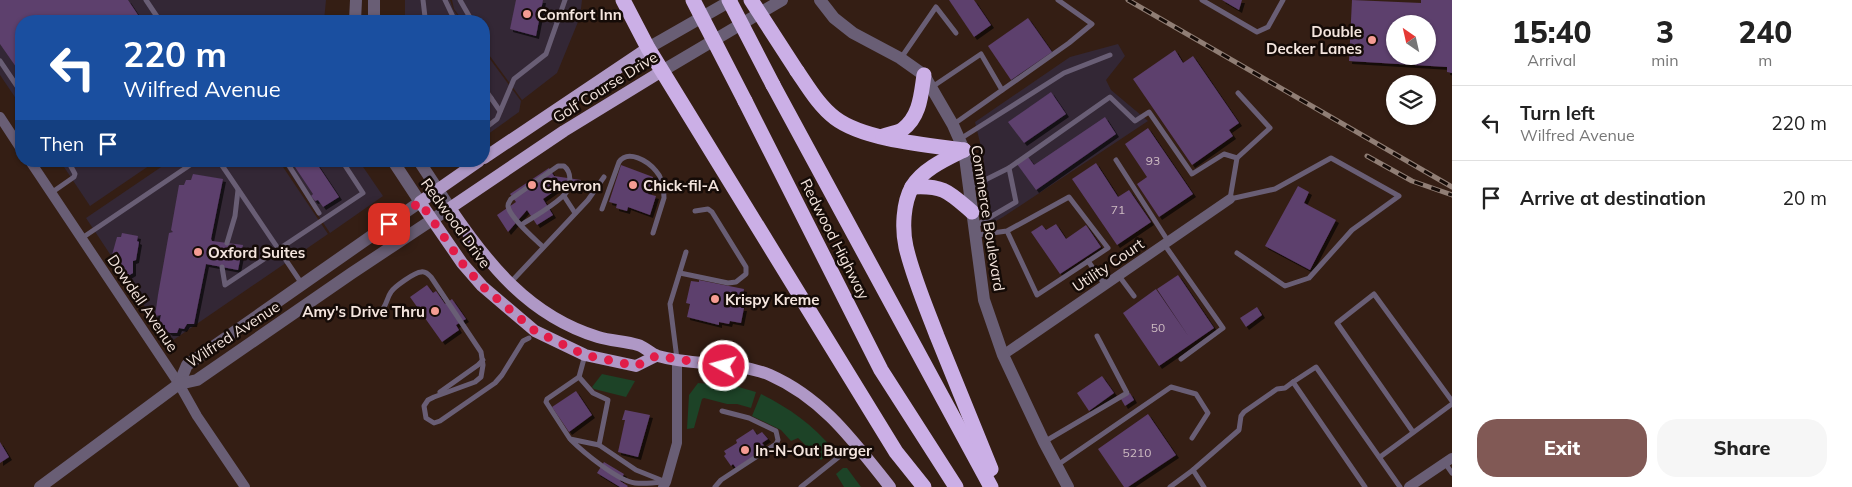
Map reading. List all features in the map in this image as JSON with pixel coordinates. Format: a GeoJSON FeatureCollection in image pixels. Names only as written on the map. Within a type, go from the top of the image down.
{"type":"FeatureCollection","features":[{"type":"Feature","properties":{"kind":"highway"},"geometry":{"type":"LineString","coordinates":[[623,0],[648,48],[896,452],[924,487]]}},
{"type":"Feature","properties":{"kind":"highway","name":"Redwood Highway"},"geometry":{"type":"LineString","coordinates":[[694,0],[882,370],[956,487]]}},
{"type":"Feature","properties":{"kind":"highway","name":"Redwood Highway"},"geometry":{"type":"LineString","coordinates":[[731,0],[773,85],[991,487]]}},
{"type":"Feature","properties":{"kind":"highway"},"geometry":{"type":"LineString","coordinates":[[751,0],[816,99],[834,118],[854,130],[875,136],[928,146],[961,144]]}},
{"type":"Feature","properties":{"kind":"highway"},"geometry":{"type":"LineString","coordinates":[[882,137],[901,131],[913,119],[919,108],[928,81]]}},
{"type":"Feature","properties":{"kind":"highway"},"geometry":{"type":"LineString","coordinates":[[961,144],[925,173],[912,187],[903,225],[906,246],[922,298],[998,487]]}},
{"type":"Feature","properties":{"kind":"highway"},"geometry":{"type":"LineString","coordinates":[[912,187],[931,186],[944,189],[974,225]]}},
{"type":"Feature","properties":{"kind":"main road","name":"Golf Course Drive"},"geometry":{"type":"LineString","coordinates":[[490,154],[648,48]]}},
{"type":"Feature","properties":{"kind":"main road","name":"Golf Course Drive"},"geometry":{"type":"LineString","coordinates":[[450,208],[564,131],[662,71]]}},
{"type":"Feature","properties":{"kind":"main road"},"geometry":{"type":"LineString","coordinates":[[437,190],[470,167]]}},
{"type":"Feature","properties":{"kind":"main road","name":"Wilfred Avenue"},"geometry":{"type":"LineString","coordinates":[[420,202],[437,190]]}},
{"type":"Feature","properties":{"kind":"main road","name":"Redwood Drive"},"geometry":{"type":"LineString","coordinates":[[420,202],[462,263],[482,286],[535,331],[585,355],[636,366],[656,356]]}},
{"type":"Feature","properties":{"kind":"main road","name":"Redwood Drive"},"geometry":{"type":"LineString","coordinates":[[450,208],[484,256],[509,284],[538,308],[570,326],[598,337],[640,346],[656,356],[768,374],[811,398],[826,411],[855,443],[890,487]]}},
{"type":"Feature","properties":{"kind":"street"},"geometry":{"type":"LineString","coordinates":[[355,15],[356,0]]}},
{"type":"Feature","properties":{"kind":"street"},"geometry":{"type":"LineString","coordinates":[[374,0],[374,15]]}},
{"type":"Feature","properties":{"kind":"street","name":"Golf Course Drive"},"geometry":{"type":"LineString","coordinates":[[648,48],[731,0]]}},
{"type":"Feature","properties":{"kind":"street","name":"Golf Course Drive"},"geometry":{"type":"LineString","coordinates":[[662,71],[782,0]]}},
{"type":"Feature","properties":{"kind":"street","name":"Commerce Boulevard"},"geometry":{"type":"LineString","coordinates":[[820,0],[834,18],[853,33],[900,58],[928,81],[953,125],[961,144],[969,189],[984,300],[1003,354],[1044,442],[1068,487]]}},
{"type":"Feature","properties":{"kind":"street"},"geometry":{"type":"LineString","coordinates":[[0,117],[15,140]]}},
{"type":"Feature","properties":{"kind":"street","name":"Dowdell Avenue"},"geometry":{"type":"LineString","coordinates":[[34,167],[179,384],[197,416],[245,487]]}},
{"type":"Feature","properties":{"kind":"street","name":"Redwood Drive"},"geometry":{"type":"LineString","coordinates":[[397,167],[420,202]]}},
{"type":"Feature","properties":{"kind":"street","name":"Redwood Drive"},"geometry":{"type":"LineString","coordinates":[[423,167],[450,208]]}},
{"type":"Feature","properties":{"kind":"street","name":"Utility Court"},"geometry":{"type":"LineString","coordinates":[[1003,354],[1230,199]]}},
{"type":"Feature","properties":{"kind":"street","name":"Wilfred Avenue"},"geometry":{"type":"LineString","coordinates":[[179,384],[187,365],[420,202]]}},
{"type":"Feature","properties":{"kind":"street","name":"Wilfred Avenue"},"geometry":{"type":"LineString","coordinates":[[179,384],[197,380],[450,208]]}},
{"type":"Feature","properties":{"kind":"street"},"geometry":{"type":"LineString","coordinates":[[665,485],[677,443],[677,359]]}},
{"type":"Feature","properties":{"kind":"street"},"geometry":{"type":"LineString","coordinates":[[40,487],[179,384]]}},
{"type":"Feature","properties":{"kind":"street"},"geometry":{"type":"LineString","coordinates":[[1409,487],[1448,460]]}},
{"type":"Feature","properties":{"kind":"lane"},"geometry":{"type":"LineString","coordinates":[[146,0],[156,15]]}},
{"type":"Feature","properties":{"kind":"lane"},"geometry":{"type":"LineString","coordinates":[[423,0],[424,15]]}},
{"type":"Feature","properties":{"kind":"lane"},"geometry":{"type":"LineString","coordinates":[[445,0],[452,15]]}},
{"type":"Feature","properties":{"kind":"lane"},"geometry":{"type":"LineString","coordinates":[[460,0],[469,15]]}},
{"type":"Feature","properties":{"kind":"lane"},"geometry":{"type":"LineString","coordinates":[[490,124],[497,119],[514,79],[546,54],[565,0]]}},
{"type":"Feature","properties":{"kind":"lane"},"geometry":{"type":"LineString","coordinates":[[953,125],[1092,24],[1058,0]]}},
{"type":"Feature","properties":{"kind":"lane"},"geometry":{"type":"LineString","coordinates":[[1202,0],[1257,32],[1268,27],[1283,0]]}},
{"type":"Feature","properties":{"kind":"lane"},"geometry":{"type":"LineString","coordinates":[[900,58],[936,7],[956,33]]}},
{"type":"Feature","properties":{"kind":"lane"},"geometry":{"type":"LineString","coordinates":[[928,81],[981,54],[1002,90]]}},
{"type":"Feature","properties":{"kind":"lane"},"geometry":{"type":"LineString","coordinates":[[961,144],[1064,73],[1110,55]]}},
{"type":"Feature","properties":{"kind":"lane"},"geometry":{"type":"LineString","coordinates":[[0,61],[15,83]]}},
{"type":"Feature","properties":{"kind":"lane"},"geometry":{"type":"LineString","coordinates":[[1237,253],[1285,286],[1309,278],[1352,230],[1399,196],[1332,158],[1275,188],[1230,199],[1237,158],[1270,128],[1238,93]]}},
{"type":"Feature","properties":{"kind":"lane"},"geometry":{"type":"LineString","coordinates":[[969,189],[1009,168],[1110,97],[1135,121],[1149,112],[1192,174],[1224,154],[1237,158]]}},
{"type":"Feature","properties":{"kind":"lane"},"geometry":{"type":"LineString","coordinates":[[491,98],[500,111]]}},
{"type":"Feature","properties":{"kind":"lane"},"geometry":{"type":"LineString","coordinates":[[602,209],[619,162],[628,155],[632,156],[656,170],[664,192],[664,198],[653,233]]}},
{"type":"Feature","properties":{"kind":"lane"},"geometry":{"type":"LineString","coordinates":[[1116,160],[1166,243],[1223,328],[1181,359]]}},
{"type":"Feature","properties":{"kind":"lane"},"geometry":{"type":"LineString","coordinates":[[521,225],[564,196],[571,177],[569,170],[564,166],[558,166],[511,199],[508,204],[509,209],[521,225],[543,247]]}},
{"type":"Feature","properties":{"kind":"lane"},"geometry":{"type":"LineString","coordinates":[[51,193],[74,178],[75,174],[71,167]]}},
{"type":"Feature","properties":{"kind":"lane"},"geometry":{"type":"LineString","coordinates":[[82,238],[187,167]]}},
{"type":"Feature","properties":{"kind":"lane"},"geometry":{"type":"LineString","coordinates":[[223,167],[302,285]]}},
{"type":"Feature","properties":{"kind":"lane"},"geometry":{"type":"LineString","coordinates":[[290,167],[319,213]]}},
{"type":"Feature","properties":{"kind":"lane"},"geometry":{"type":"LineString","coordinates":[[222,267],[226,285],[363,192],[346,167]]}},
{"type":"Feature","properties":{"kind":"lane"},"geometry":{"type":"LineString","coordinates":[[974,225],[1016,202],[1009,168]]}},
{"type":"Feature","properties":{"kind":"lane"},"geometry":{"type":"LineString","coordinates":[[509,284],[588,200],[604,177]]}},
{"type":"Feature","properties":{"kind":"lane"},"geometry":{"type":"LineString","coordinates":[[227,243],[235,216],[238,189]]}},
{"type":"Feature","properties":{"kind":"lane"},"geometry":{"type":"LineString","coordinates":[[564,196],[575,213]]}},
{"type":"Feature","properties":{"kind":"lane"},"geometry":{"type":"LineString","coordinates":[[974,225],[1007,231],[1069,197],[1108,248],[1037,295],[1007,231]]}},
{"type":"Feature","properties":{"kind":"lane"},"geometry":{"type":"LineString","coordinates":[[680,274],[728,283],[736,282],[746,274],[746,267],[712,212],[708,209],[695,210]]}},
{"type":"Feature","properties":{"kind":"lane"},"geometry":{"type":"LineString","coordinates":[[677,359],[670,304],[686,252]]}},
{"type":"Feature","properties":{"kind":"lane"},"geometry":{"type":"LineString","coordinates":[[1088,261],[1106,285]]}},
{"type":"Feature","properties":{"kind":"lane"},"geometry":{"type":"LineString","coordinates":[[380,313],[393,289],[416,273],[426,272],[481,352],[483,360],[482,376],[479,380],[428,400],[424,406],[426,418],[434,422],[440,421],[495,383],[523,341],[529,338]]}},
{"type":"Feature","properties":{"kind":"lane"},"geometry":{"type":"LineString","coordinates":[[1119,276],[1134,296]]}},
{"type":"Feature","properties":{"kind":"lane"},"geometry":{"type":"LineString","coordinates":[[1380,457],[1413,432],[1452,402],[1374,294],[1337,323],[1413,432]]}},
{"type":"Feature","properties":{"kind":"lane"},"geometry":{"type":"LineString","coordinates":[[1044,442],[1127,392],[1097,336]]}},
{"type":"Feature","properties":{"kind":"lane"},"geometry":{"type":"LineString","coordinates":[[585,355],[579,377],[547,399],[546,402],[570,439],[584,453],[617,475],[634,483],[665,485]]}},
{"type":"Feature","properties":{"kind":"lane"},"geometry":{"type":"LineString","coordinates":[[434,397],[483,360]]}},
{"type":"Feature","properties":{"kind":"lane"},"geometry":{"type":"LineString","coordinates":[[1170,487],[1193,470],[1239,430],[1241,416],[1244,412],[1277,389],[1285,388],[1316,367],[1400,487]]}},
{"type":"Feature","properties":{"kind":"lane"},"geometry":{"type":"LineString","coordinates":[[579,377],[593,393],[608,400],[599,445]]}},
{"type":"Feature","properties":{"kind":"lane"},"geometry":{"type":"LineString","coordinates":[[1293,382],[1365,487]]}},
{"type":"Feature","properties":{"kind":"lane"},"geometry":{"type":"LineString","coordinates":[[1056,466],[1171,387],[1196,394],[1208,413],[1192,438]]}},
{"type":"Feature","properties":{"kind":"lane"},"geometry":{"type":"LineString","coordinates":[[716,487],[721,480],[776,444],[778,440],[776,431],[749,418],[722,411]]}},
{"type":"Feature","properties":{"kind":"lane"},"geometry":{"type":"LineString","coordinates":[[570,439],[599,445],[636,470],[665,485]]}},
{"type":"Feature","properties":{"kind":"lane"},"geometry":{"type":"LineString","coordinates":[[803,486],[855,443]]}},
{"type":"Feature","properties":{"kind":"lane"},"geometry":{"type":"LineString","coordinates":[[1448,460],[1452,473]]}},
{"type":"Feature","properties":{"kind":"lane"},"geometry":{"type":"LineString","coordinates":[[1193,470],[1204,487]]}},
{"type":"Feature","properties":{"kind":"shaded area"},"geometry":{"type":"Polygon","coordinates":[[[0,0],[326,0],[325,15],[15,15],[15,97],[0,75],[0,0]]]}},
{"type":"Feature","properties":{"kind":"shaded area"},"geometry":{"type":"Polygon","coordinates":[[[405,0],[450,0],[457,15],[405,15],[405,0]]]}},
{"type":"Feature","properties":{"kind":"shaded area"},"geometry":{"type":"Polygon","coordinates":[[[452,0],[582,0],[580,17],[557,73],[522,100],[490,56],[490,15],[458,15],[454,9],[452,0]]]}},
{"type":"Feature","properties":{"kind":"shaded area"},"geometry":{"type":"Polygon","coordinates":[[[1118,44],[1125,56],[1106,80],[1111,90],[1148,121],[989,225],[983,155],[975,122],[1070,57],[1118,44]]]}},
{"type":"Feature","properties":{"kind":"shaded area"},"geometry":{"type":"Polygon","coordinates":[[[490,59],[521,101],[519,112],[490,133],[490,59]]]}},
{"type":"Feature","properties":{"kind":"shaded area"},"geometry":{"type":"Polygon","coordinates":[[[64,167],[147,167],[90,206],[64,167]]]}},
{"type":"Feature","properties":{"kind":"shaded area"},"geometry":{"type":"Polygon","coordinates":[[[161,167],[283,167],[328,234],[169,343],[86,218],[161,167]]]}},
{"type":"Feature","properties":{"kind":"shaded area"},"geometry":{"type":"Polygon","coordinates":[[[286,167],[363,167],[383,196],[330,233],[286,167]]]}},
{"type":"Feature","properties":{"kind":"green space"},"geometry":{"type":"Polygon","coordinates":[[[602,374],[635,381],[626,397],[594,389],[592,387],[602,374]]]}},
{"type":"Feature","properties":{"kind":"green space"},"geometry":{"type":"Polygon","coordinates":[[[698,383],[735,386],[756,392],[751,408],[702,399],[694,428],[687,429],[689,395],[698,383]]]}},
{"type":"Feature","properties":{"kind":"green space"},"geometry":{"type":"Polygon","coordinates":[[[761,394],[800,417],[833,449],[821,460],[798,438],[791,441],[781,430],[752,416],[761,394]]]}},
{"type":"Feature","properties":{"kind":"green space"},"geometry":{"type":"Polygon","coordinates":[[[843,468],[847,468],[861,487],[844,487],[836,474],[843,468]]]}},
{"type":"Feature","properties":{"kind":"building"},"geometry":{"type":"Polygon","coordinates":[[[0,0],[128,0],[138,15],[15,15],[15,65],[0,44],[0,0]]]}},
{"type":"Feature","properties":{"kind":"building","name":"Comfort Inn"},"geometry":{"type":"Polygon","coordinates":[[[516,0],[543,0],[536,36],[510,29],[516,0]]]}},
{"type":"Feature","properties":{"kind":"building"},"geometry":{"type":"Polygon","coordinates":[[[949,0],[974,0],[991,25],[974,37],[949,0]]]}},
{"type":"Feature","properties":{"kind":"building"},"geometry":{"type":"Polygon","coordinates":[[[1222,0],[1242,0],[1239,10],[1222,0]]]}},
{"type":"Feature","properties":{"kind":"building","name":"Double Decker Lanes"},"geometry":{"type":"Polygon","coordinates":[[[1352,0],[1421,3],[1421,0],[1452,0],[1452,73],[1447,72],[1447,67],[1414,65],[1436,65],[1436,15],[1386,15],[1386,63],[1349,61],[1352,0]]]}},
{"type":"Feature","properties":{"kind":"building"},"geometry":{"type":"Polygon","coordinates":[[[1028,18],[1052,52],[1011,80],[988,46],[1028,18]]]}},
{"type":"Feature","properties":{"kind":"building"},"geometry":{"type":"Polygon","coordinates":[[[1175,50],[1183,63],[1193,56],[1239,123],[1229,130],[1233,136],[1192,165],[1133,79],[1175,50]]]}},
{"type":"Feature","properties":{"kind":"building"},"geometry":{"type":"Polygon","coordinates":[[[1051,92],[1066,114],[1024,143],[1008,122],[1051,92]]]}},
{"type":"Feature","properties":{"kind":"building"},"geometry":{"type":"Polygon","coordinates":[[[1105,117],[1116,134],[1036,190],[1017,164],[1028,157],[1034,165],[1105,117]]]}},
{"type":"Feature","properties":{"kind":"building"},"geometry":{"type":"Polygon","coordinates":[[[1148,128],[1193,194],[1159,217],[1137,184],[1147,177],[1125,144],[1148,128]]]}},
{"type":"Feature","properties":{"kind":"building"},"geometry":{"type":"Polygon","coordinates":[[[1096,163],[1118,197],[1129,190],[1151,222],[1117,245],[1072,179],[1096,163]]]}},
{"type":"Feature","properties":{"kind":"building","name":"Chick-fil-A"},"geometry":{"type":"Polygon","coordinates":[[[621,165],[653,177],[648,194],[656,196],[650,215],[628,207],[627,211],[616,208],[617,204],[609,202],[621,165]]]}},
{"type":"Feature","properties":{"kind":"building"},"geometry":{"type":"Polygon","coordinates":[[[295,167],[319,167],[339,197],[323,207],[318,200],[315,201],[311,196],[313,194],[295,167]]]}},
{"type":"Feature","properties":{"kind":"building"},"geometry":{"type":"Polygon","coordinates":[[[549,168],[554,176],[581,180],[579,191],[560,187],[543,199],[553,215],[537,225],[527,210],[508,232],[497,215],[516,202],[510,194],[549,168]]]}},
{"type":"Feature","properties":{"kind":"building"},"geometry":{"type":"Polygon","coordinates":[[[193,174],[223,179],[212,241],[243,245],[238,270],[206,264],[194,324],[187,324],[184,329],[179,328],[177,333],[170,333],[165,330],[165,325],[159,324],[161,315],[155,316],[158,295],[169,233],[173,232],[171,230],[179,185],[184,185],[186,180],[191,180],[193,174]]]}},
{"type":"Feature","properties":{"kind":"building"},"geometry":{"type":"Polygon","coordinates":[[[1298,186],[1309,192],[1304,203],[1336,220],[1310,270],[1265,246],[1298,186]]]}},
{"type":"Feature","properties":{"kind":"building"},"geometry":{"type":"Polygon","coordinates":[[[1056,224],[1066,239],[1086,225],[1101,247],[1060,274],[1031,232],[1042,225],[1046,230],[1056,224]]]}},
{"type":"Feature","properties":{"kind":"building"},"geometry":{"type":"Polygon","coordinates":[[[122,233],[138,236],[137,241],[139,242],[136,260],[133,261],[133,273],[128,276],[118,257],[112,255],[117,237],[121,237],[122,233]]]}},
{"type":"Feature","properties":{"kind":"building"},"geometry":{"type":"Polygon","coordinates":[[[1178,275],[1214,328],[1159,366],[1123,313],[1156,289],[1189,337],[1157,289],[1178,275]]]}},
{"type":"Feature","properties":{"kind":"building","name":"Krispy Kreme"},"geometry":{"type":"Polygon","coordinates":[[[699,280],[744,289],[741,308],[744,308],[741,323],[730,321],[729,324],[719,322],[719,325],[687,317],[690,304],[686,303],[691,281],[699,282],[699,280]]]}},
{"type":"Feature","properties":{"kind":"building","name":"Amy's Drive Thru"},"geometry":{"type":"Polygon","coordinates":[[[427,285],[433,293],[436,291],[445,304],[452,299],[466,319],[456,325],[459,330],[442,342],[410,297],[427,285]]]}},
{"type":"Feature","properties":{"kind":"building"},"geometry":{"type":"Polygon","coordinates":[[[1257,307],[1262,315],[1246,327],[1240,318],[1257,307]]]}},
{"type":"Feature","properties":{"kind":"building"},"geometry":{"type":"Polygon","coordinates":[[[1102,376],[1114,393],[1089,411],[1077,393],[1102,376]]]}},
{"type":"Feature","properties":{"kind":"building"},"geometry":{"type":"Polygon","coordinates":[[[576,391],[592,415],[569,432],[552,407],[576,391]]]}},
{"type":"Feature","properties":{"kind":"building"},"geometry":{"type":"Polygon","coordinates":[[[1130,393],[1134,400],[1125,406],[1121,399],[1130,393]]]}},
{"type":"Feature","properties":{"kind":"building"},"geometry":{"type":"Polygon","coordinates":[[[625,410],[650,415],[638,457],[618,452],[625,420],[622,420],[625,410]]]}},
{"type":"Feature","properties":{"kind":"building"},"geometry":{"type":"Polygon","coordinates":[[[1148,414],[1176,455],[1128,487],[1124,487],[1098,449],[1148,414]]]}},
{"type":"Feature","properties":{"kind":"building","name":"In-N-Out Burger"},"geometry":{"type":"Polygon","coordinates":[[[753,429],[757,435],[762,432],[768,439],[762,443],[766,448],[736,468],[733,464],[731,466],[724,456],[726,454],[724,451],[737,443],[736,440],[753,429]]]}},
{"type":"Feature","properties":{"kind":"building"},"geometry":{"type":"Polygon","coordinates":[[[0,442],[9,457],[0,463],[0,442]]]}},
{"type":"Feature","properties":{"kind":"building"},"geometry":{"type":"Polygon","coordinates":[[[604,462],[624,474],[620,481],[627,487],[620,487],[597,473],[604,462]]]}},
{"type":"Feature","properties":{"kind":"railway"},"geometry":{"type":"LineString","coordinates":[[1128,0],[1452,187]]}},
{"type":"Feature","properties":{"kind":"railway"},"geometry":{"type":"LineString","coordinates":[[1367,156],[1412,181],[1452,195]]}},
{"type":"Feature","properties":{"kind":"place","name":"Comfort Inn"},"geometry":{"type":"Point","coordinates":[527,14]}},
{"type":"Feature","properties":{"kind":"place","name":"Double Decker Lanes"},"geometry":{"type":"Point","coordinates":[1372,40]}},
{"type":"Feature","properties":{"kind":"place","name":"Chevron"},"geometry":{"type":"Point","coordinates":[532,185]}},
{"type":"Feature","properties":{"kind":"place","name":"Chick-fil-A"},"geometry":{"type":"Point","coordinates":[633,185]}},
{"type":"Feature","properties":{"kind":"place","name":"Oxford Suites"},"geometry":{"type":"Point","coordinates":[198,252]}},
{"type":"Feature","properties":{"kind":"place","name":"Krispy Kreme"},"geometry":{"type":"Point","coordinates":[715,299]}},
{"type":"Feature","properties":{"kind":"place","name":"Amy's Drive Thru"},"geometry":{"type":"Point","coordinates":[435,311]}},
{"type":"Feature","properties":{"kind":"place","name":"In-N-Out Burger"},"geometry":{"type":"Point","coordinates":[745,450]}},
{"type":"Feature","properties":{"kind":"route"},"geometry":{"type":"LineString","coordinates":[[389,224],[420,202],[462,263],[482,286],[535,331],[585,355],[636,366],[656,356],[724,366]]}}]}
